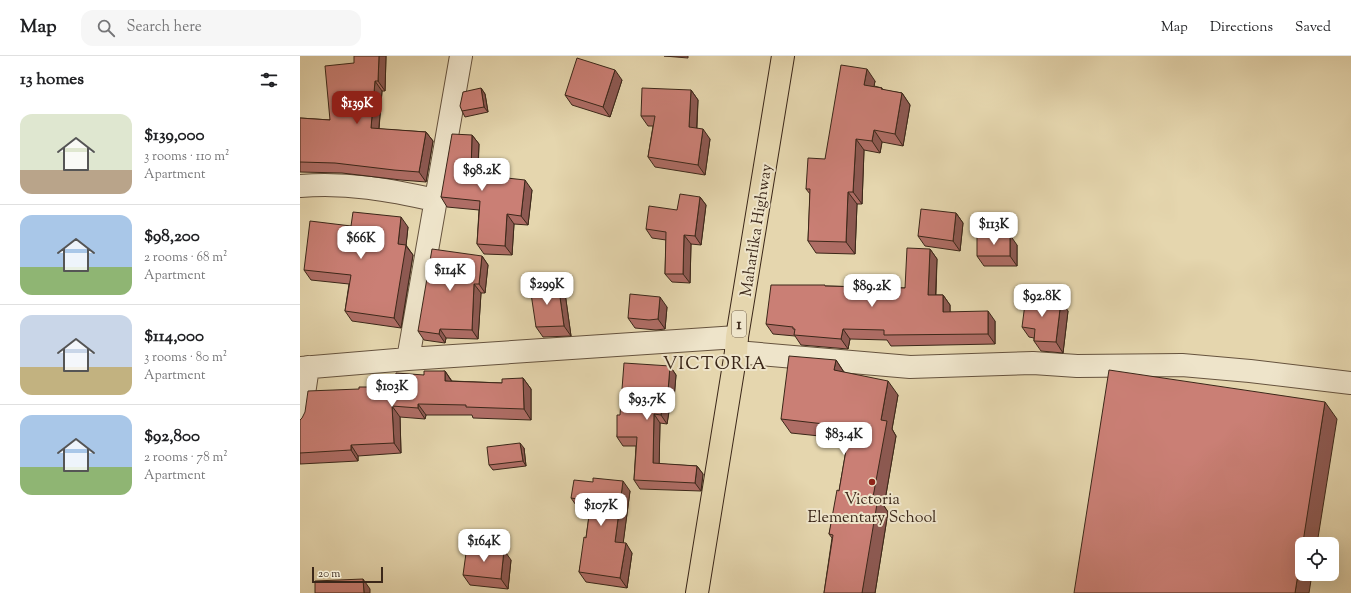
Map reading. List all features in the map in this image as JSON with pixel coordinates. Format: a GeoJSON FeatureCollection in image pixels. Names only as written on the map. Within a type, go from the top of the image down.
{"type":"FeatureCollection","features":[{"type":"Feature","properties":{"kind":"highway","name":"Maharlika Highway"},"geometry":{"type":"LineString","coordinates":[[697,593],[783,56]]}},
{"type":"Feature","properties":{"kind":"street"},"geometry":{"type":"LineString","coordinates":[[408,358],[435,200],[462,56]]}},
{"type":"Feature","properties":{"kind":"street"},"geometry":{"type":"LineString","coordinates":[[300,186],[361,187],[388,190],[435,200]]}},
{"type":"Feature","properties":{"kind":"street"},"geometry":{"type":"LineString","coordinates":[[300,422],[304,368],[408,358],[737,344],[910,367],[1033,362],[1077,366],[1182,365],[1250,371],[1351,383]]}},
{"type":"Feature","properties":{"kind":"building"},"geometry":{"type":"Polygon","coordinates":[[[354,56],[379,56],[378,81],[375,81],[371,128],[426,132],[419,172],[335,163],[300,162],[300,118],[330,120],[325,66],[354,63],[354,56]]]}},
{"type":"Feature","properties":{"kind":"building"},"geometry":{"type":"Polygon","coordinates":[[[577,58],[615,70],[603,107],[565,95],[577,58]]]}},
{"type":"Feature","properties":{"kind":"building"},"geometry":{"type":"Polygon","coordinates":[[[841,65],[867,69],[864,85],[902,93],[895,134],[874,130],[872,141],[856,139],[853,192],[848,192],[846,242],[808,241],[810,189],[806,189],[808,158],[825,159],[841,65]]]}},
{"type":"Feature","properties":{"kind":"building"},"geometry":{"type":"Polygon","coordinates":[[[481,88],[484,107],[462,111],[460,106],[463,92],[481,88]]]}},
{"type":"Feature","properties":{"kind":"building"},"geometry":{"type":"Polygon","coordinates":[[[642,88],[691,90],[689,127],[703,129],[698,165],[648,157],[655,116],[641,116],[642,88]]]}},
{"type":"Feature","properties":{"kind":"building"},"geometry":{"type":"Polygon","coordinates":[[[452,134],[472,135],[471,174],[525,180],[521,216],[507,214],[505,246],[477,244],[480,201],[441,197],[452,134]]]}},
{"type":"Feature","properties":{"kind":"building"},"geometry":{"type":"Polygon","coordinates":[[[680,194],[700,197],[695,236],[684,235],[683,274],[665,274],[666,232],[646,229],[649,206],[677,210],[680,194]]]}},
{"type":"Feature","properties":{"kind":"building"},"geometry":{"type":"Polygon","coordinates":[[[921,209],[956,213],[953,241],[918,236],[921,209]]]}},
{"type":"Feature","properties":{"kind":"building"},"geometry":{"type":"Polygon","coordinates":[[[353,212],[401,217],[398,244],[406,245],[394,318],[345,311],[351,275],[304,270],[310,221],[351,226],[353,212]]]}},
{"type":"Feature","properties":{"kind":"building"},"geometry":{"type":"Polygon","coordinates":[[[1010,235],[1010,256],[977,256],[977,236],[1010,235]]]}},
{"type":"Feature","properties":{"kind":"building"},"geometry":{"type":"Polygon","coordinates":[[[907,248],[930,249],[928,295],[943,295],[943,312],[988,311],[988,334],[884,335],[884,330],[843,329],[841,339],[794,335],[795,329],[793,329],[793,327],[766,324],[771,285],[825,285],[905,288],[907,248]]]}},
{"type":"Feature","properties":{"kind":"building"},"geometry":{"type":"Polygon","coordinates":[[[432,249],[482,256],[479,284],[474,284],[472,330],[440,329],[439,334],[418,331],[432,249]]]}},
{"type":"Feature","properties":{"kind":"building"},"geometry":{"type":"Polygon","coordinates":[[[558,283],[564,326],[536,327],[530,287],[558,283]]]}},
{"type":"Feature","properties":{"kind":"building"},"geometry":{"type":"Polygon","coordinates":[[[630,294],[660,297],[658,319],[649,320],[628,318],[630,294]]]}},
{"type":"Feature","properties":{"kind":"building"},"geometry":{"type":"Polygon","coordinates":[[[1026,296],[1061,301],[1056,342],[1034,341],[1035,329],[1022,327],[1026,296]]]}},
{"type":"Feature","properties":{"kind":"building"},"geometry":{"type":"Polygon","coordinates":[[[789,356],[836,360],[834,370],[888,381],[881,420],[887,421],[873,497],[878,498],[862,593],[824,593],[833,535],[829,534],[837,490],[839,491],[850,427],[781,419],[789,356]]]}},
{"type":"Feature","properties":{"kind":"building"},"geometry":{"type":"Polygon","coordinates":[[[624,363],[670,366],[668,391],[665,390],[661,415],[654,414],[653,463],[697,466],[695,483],[634,480],[637,437],[617,437],[617,415],[620,415],[624,363]]]}},
{"type":"Feature","properties":{"kind":"building"},"geometry":{"type":"Polygon","coordinates":[[[1109,370],[1325,402],[1304,537],[1295,537],[1295,581],[1297,581],[1295,593],[1074,593],[1109,370]]]}},
{"type":"Feature","properties":{"kind":"building"},"geometry":{"type":"Polygon","coordinates":[[[424,371],[445,371],[445,381],[502,383],[502,379],[523,378],[524,409],[466,407],[466,405],[418,404],[418,408],[392,406],[394,443],[351,445],[351,450],[300,453],[300,420],[305,412],[308,391],[359,389],[359,387],[395,387],[396,373],[424,375],[424,371]]]}},
{"type":"Feature","properties":{"kind":"building"},"geometry":{"type":"Polygon","coordinates":[[[520,443],[523,461],[489,465],[487,447],[520,443]]]}},
{"type":"Feature","properties":{"kind":"building"},"geometry":{"type":"Polygon","coordinates":[[[593,478],[623,481],[615,542],[626,543],[620,578],[579,572],[584,537],[586,538],[591,501],[571,498],[574,480],[593,482],[593,478]]]}},
{"type":"Feature","properties":{"kind":"building"},"geometry":{"type":"Polygon","coordinates":[[[467,546],[504,550],[501,579],[463,575],[467,546]]]}},
{"type":"Feature","properties":{"kind":"building"},"geometry":{"type":"Polygon","coordinates":[[[363,579],[364,593],[315,593],[315,581],[363,579]]]}},
{"type":"Feature","properties":{"kind":"place","name":"Victoria Elementary School"},"geometry":{"type":"Point","coordinates":[872,482]}},
{"type":"Feature","properties":{"kind":"district","name":"VICTORIA"},"geometry":{"type":"Point","coordinates":[715,363]}}]}
